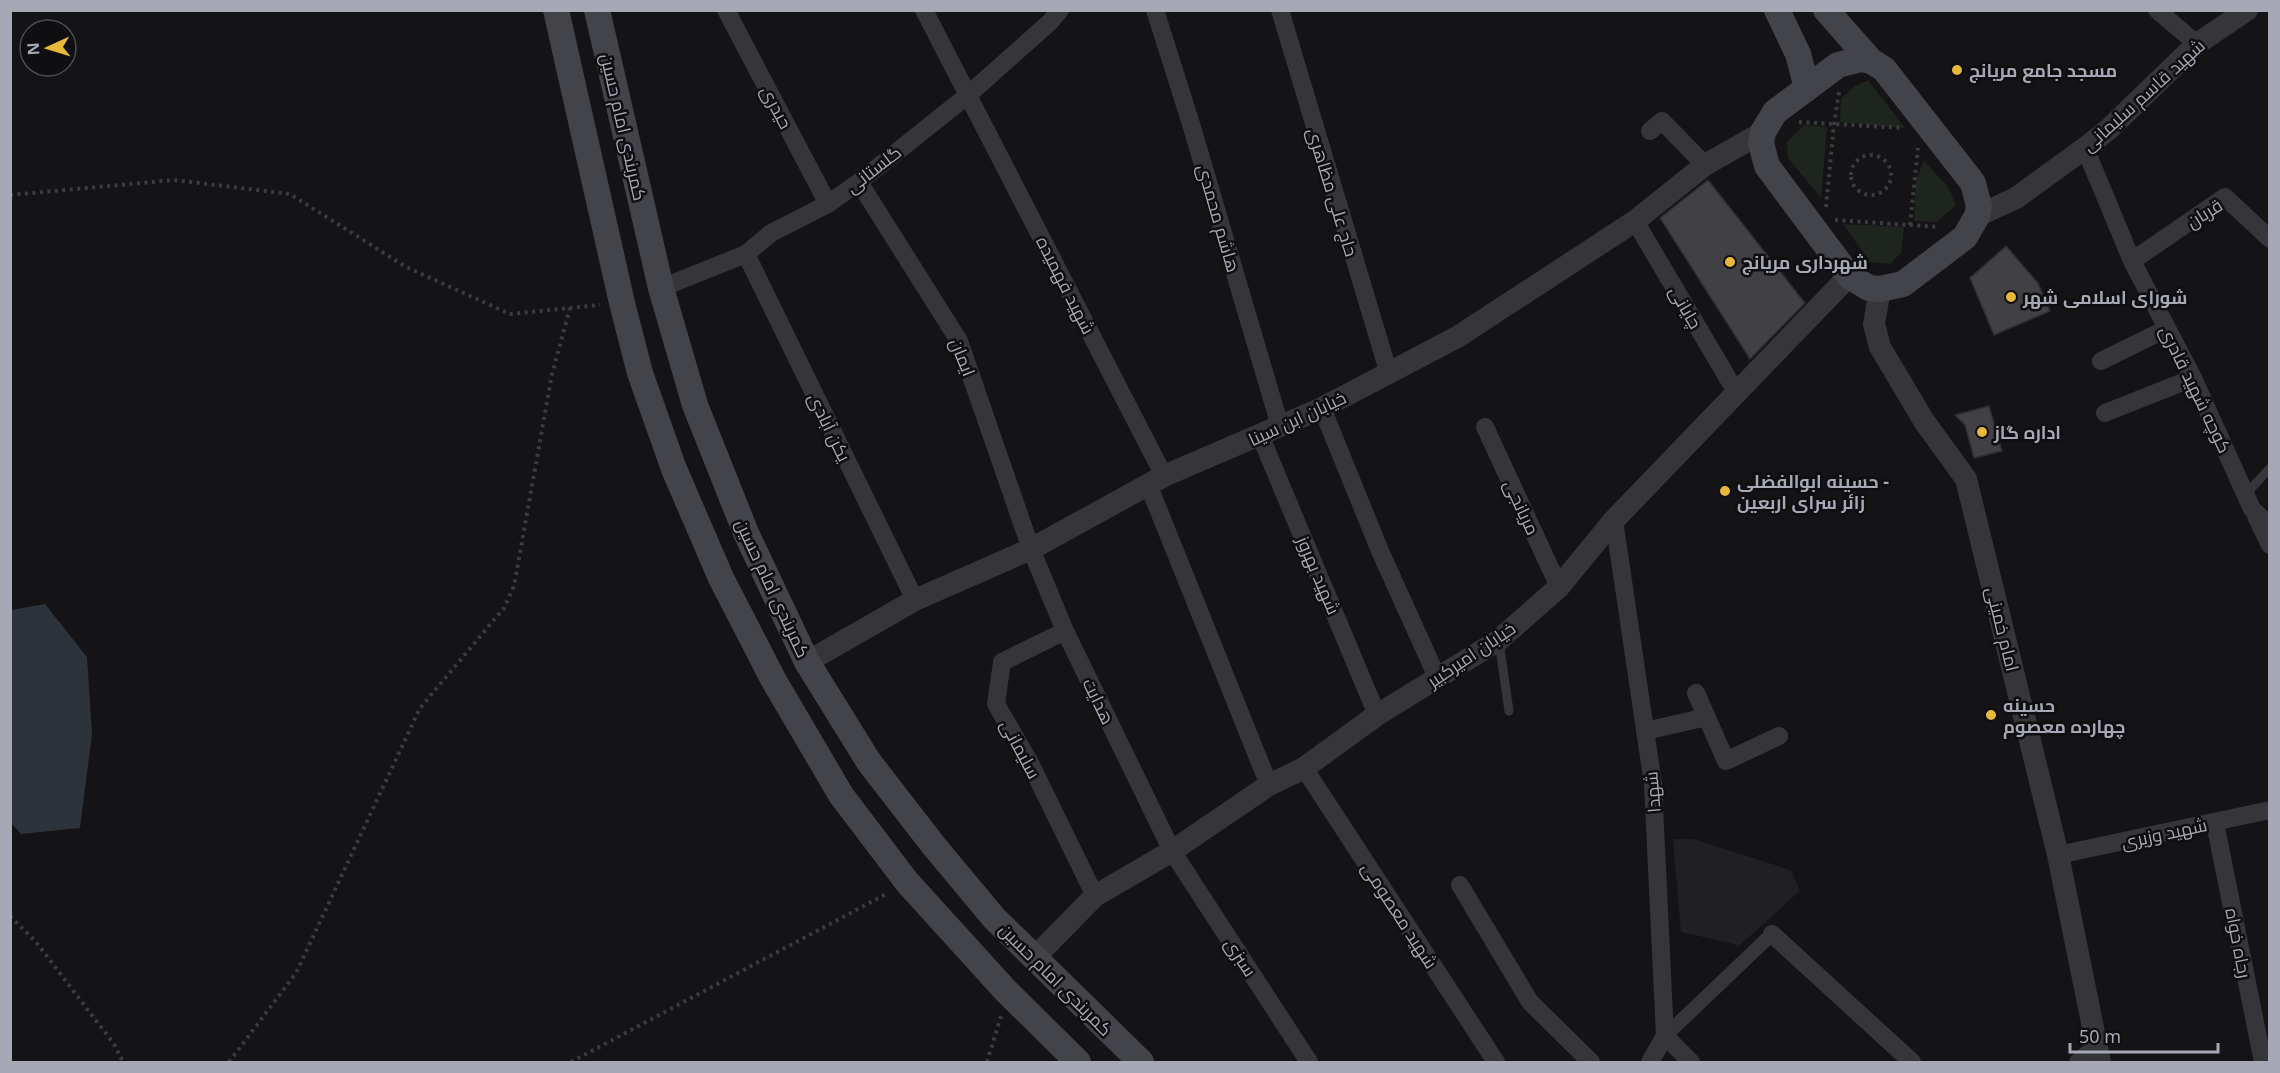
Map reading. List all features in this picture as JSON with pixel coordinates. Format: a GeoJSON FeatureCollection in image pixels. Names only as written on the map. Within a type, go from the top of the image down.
{"type":"FeatureCollection","features":[{"type":"Feature","properties":{"kind":"main road"},"geometry":{"type":"LineString","coordinates":[[556,10],[622,303],[654,414],[694,519],[721,578],[773,679],[841,795],[907,882],[1006,991],[1078,1062]]}},
{"type":"Feature","properties":{"kind":"main road","name":"کمربندی امام حسین"},"geometry":{"type":"LineString","coordinates":[[597,10],[661,288],[695,405],[746,533],[807,662],[869,762],[987,910],[1034,959],[1141,1062]]}},
{"type":"Feature","properties":{"kind":"main road"},"geometry":{"type":"LineString","coordinates":[[1777,10],[1798,54],[1807,88]]}},
{"type":"Feature","properties":{"kind":"main road"},"geometry":{"type":"LineString","coordinates":[[1826,10],[1871,61],[1884,69],[1973,183],[1979,206],[1977,216],[1965,237],[1902,284],[1880,289],[1869,288],[1849,276],[1767,166],[1761,143],[1763,132],[1775,112],[1807,88],[1838,65],[1861,59],[1871,61]]}},
{"type":"Feature","properties":{"kind":"main road"},"geometry":{"type":"LineString","coordinates":[[773,679],[807,662]]}},
{"type":"Feature","properties":{"kind":"street","name":"حیدری"},"geometry":{"type":"LineString","coordinates":[[726,10],[828,204]]}},
{"type":"Feature","properties":{"kind":"street","name":"شهید فهمیده"},"geometry":{"type":"LineString","coordinates":[[924,10],[968,95],[1156,480],[1269,785]]}},
{"type":"Feature","properties":{"kind":"street","name":"هاشم محمدی"},"geometry":{"type":"LineString","coordinates":[[1155,10],[1191,124],[1270,431]]}},
{"type":"Feature","properties":{"kind":"street","name":"حاج علی مظاهری"},"geometry":{"type":"LineString","coordinates":[[1280,10],[1389,374]]}},
{"type":"Feature","properties":{"kind":"street"},"geometry":{"type":"LineString","coordinates":[[2157,10],[2197,44]]}},
{"type":"Feature","properties":{"kind":"street","name":"شهید قاسم سلیمانی"},"geometry":{"type":"LineString","coordinates":[[1977,216],[2016,198],[2085,148],[2110,128],[2197,44],[2247,10]]}},
{"type":"Feature","properties":{"kind":"street","name":"گلستانی"},"geometry":{"type":"LineString","coordinates":[[661,288],[746,254],[771,233],[828,204],[968,95],[1051,14]]}},
{"type":"Feature","properties":{"kind":"street"},"geometry":{"type":"LineString","coordinates":[[1650,131],[1662,122],[1705,165]]}},
{"type":"Feature","properties":{"kind":"street","name":"خیابان ابن سینا"},"geometry":{"type":"LineString","coordinates":[[807,662],[915,600],[1031,549],[1156,480],[1322,408],[1459,336],[1635,221],[1705,165],[1763,132]]}},
{"type":"Feature","properties":{"kind":"street","name":"کوچه شهید قادری"},"geometry":{"type":"LineString","coordinates":[[2085,148],[2132,261],[2193,378],[2249,502],[2270,526]]}},
{"type":"Feature","properties":{"kind":"street","name":"ایمان"},"geometry":{"type":"LineString","coordinates":[[859,182],[959,341],[1031,549]]}},
{"type":"Feature","properties":{"kind":"street","name":"قربان"},"geometry":{"type":"LineString","coordinates":[[2132,261],[2225,197],[2270,240]]}},
{"type":"Feature","properties":{"kind":"street","name":"چایانی"},"geometry":{"type":"LineString","coordinates":[[1635,221],[1736,392]]}},
{"type":"Feature","properties":{"kind":"street","name":"یکن آبادی"},"geometry":{"type":"LineString","coordinates":[[746,254],[915,600]]}},
{"type":"Feature","properties":{"kind":"street","name":"خیابان امیرکبیر"},"geometry":{"type":"LineString","coordinates":[[1034,959],[1095,896],[1172,851],[1269,785],[1304,768],[1377,715],[1499,640],[1560,587],[1614,520],[1849,276]]}},
{"type":"Feature","properties":{"kind":"street","name":"امام خمینی"},"geometry":{"type":"LineString","coordinates":[[1880,289],[1874,324],[1880,347],[1924,421],[1966,479],[2058,855],[2098,1054]]}},
{"type":"Feature","properties":{"kind":"street"},"geometry":{"type":"LineString","coordinates":[[2101,361],[2166,329]]}},
{"type":"Feature","properties":{"kind":"street"},"geometry":{"type":"LineString","coordinates":[[2105,413],[2193,378]]}},
{"type":"Feature","properties":{"kind":"street"},"geometry":{"type":"LineString","coordinates":[[1322,408],[1380,551],[1437,677]]}},
{"type":"Feature","properties":{"kind":"street","name":"مریانجی"},"geometry":{"type":"LineString","coordinates":[[1485,427],[1560,587]]}},
{"type":"Feature","properties":{"kind":"street","name":"شهید بهروز"},"geometry":{"type":"LineString","coordinates":[[1270,431],[1377,715]]}},
{"type":"Feature","properties":{"kind":"street"},"geometry":{"type":"LineString","coordinates":[[2249,502],[2270,545]]}},
{"type":"Feature","properties":{"kind":"street","name":"شهدا"},"geometry":{"type":"LineString","coordinates":[[1614,520],[1653,784],[1665,1036]]}},
{"type":"Feature","properties":{"kind":"street","name":"هدایت"},"geometry":{"type":"LineString","coordinates":[[1031,549],[1065,631],[1172,851]]}},
{"type":"Feature","properties":{"kind":"street","name":"سلیمانی"},"geometry":{"type":"LineString","coordinates":[[1065,631],[1002,662],[996,704],[1030,763],[1095,896]]}},
{"type":"Feature","properties":{"kind":"street"},"geometry":{"type":"LineString","coordinates":[[1696,693],[1726,761],[1779,736]]}},
{"type":"Feature","properties":{"kind":"street"},"geometry":{"type":"LineString","coordinates":[[1645,731],[1707,717]]}},
{"type":"Feature","properties":{"kind":"street","name":"شهید معصومی"},"geometry":{"type":"LineString","coordinates":[[1304,768],[1496,1062]]}},
{"type":"Feature","properties":{"kind":"street","name":"شهید وزیری"},"geometry":{"type":"LineString","coordinates":[[2058,855],[2270,810]]}},
{"type":"Feature","properties":{"kind":"street","name":"رجاه خواه"},"geometry":{"type":"LineString","coordinates":[[2215,823],[2263,1062]]}},
{"type":"Feature","properties":{"kind":"street","name":"سبزی"},"geometry":{"type":"LineString","coordinates":[[1172,851],[1309,1062]]}},
{"type":"Feature","properties":{"kind":"street"},"geometry":{"type":"LineString","coordinates":[[1460,885],[1530,1002],[1591,1062]]}},
{"type":"Feature","properties":{"kind":"street"},"geometry":{"type":"LineString","coordinates":[[1650,1062],[1665,1036],[1773,934],[1912,1062]]}},
{"type":"Feature","properties":{"kind":"street"},"geometry":{"type":"LineString","coordinates":[[1665,1036],[1691,1062]]}},
{"type":"Feature","properties":{"kind":"street"},"geometry":{"type":"LineString","coordinates":[[2078,1062],[2098,1054]]}},
{"type":"Feature","properties":{"kind":"lane"},"geometry":{"type":"LineString","coordinates":[[2249,502],[2270,468]]}},
{"type":"Feature","properties":{"kind":"lane"},"geometry":{"type":"LineString","coordinates":[[1499,640],[1509,711]]}},
{"type":"Feature","properties":{"kind":"path"},"geometry":{"type":"LineString","coordinates":[[1832,98],[1848,86]]}},
{"type":"Feature","properties":{"kind":"path"},"geometry":{"type":"LineString","coordinates":[[1826,208],[1834,124],[1840,91]]}},
{"type":"Feature","properties":{"kind":"path"},"geometry":{"type":"LineString","coordinates":[[1791,129],[1807,116]]}},
{"type":"Feature","properties":{"kind":"path"},"geometry":{"type":"LineString","coordinates":[[1799,122],[1905,128],[1898,119]]}},
{"type":"Feature","properties":{"kind":"path"},"geometry":{"type":"LineString","coordinates":[[1910,225],[1919,146],[1925,155]]}},
{"type":"Feature","properties":{"kind":"path"},"geometry":{"type":"LineString","coordinates":[[1866,156],[1880,157],[1889,167],[1890,181],[1877,194],[1859,192],[1852,182],[1852,169],[1855,163],[1866,156]]}},
{"type":"Feature","properties":{"kind":"path"},"geometry":{"type":"LineString","coordinates":[[10,195],[174,180],[290,194],[406,267],[510,314],[622,303]]}},
{"type":"Feature","properties":{"kind":"path"},"geometry":{"type":"LineString","coordinates":[[1820,200],[1841,229]]}},
{"type":"Feature","properties":{"kind":"path"},"geometry":{"type":"LineString","coordinates":[[1834,220],[1939,227]]}},
{"type":"Feature","properties":{"kind":"path"},"geometry":{"type":"LineString","coordinates":[[1930,234],[1947,221]]}},
{"type":"Feature","properties":{"kind":"path"},"geometry":{"type":"LineString","coordinates":[[229,1062],[296,973],[420,708],[504,608],[514,586],[552,374],[570,308]]}},
{"type":"Feature","properties":{"kind":"path"},"geometry":{"type":"LineString","coordinates":[[571,1062],[907,882]]}},
{"type":"Feature","properties":{"kind":"path"},"geometry":{"type":"LineString","coordinates":[[10,916],[36,942],[114,1044],[123,1062]]}},
{"type":"Feature","properties":{"kind":"path"},"geometry":{"type":"LineString","coordinates":[[987,1062],[998,1032],[1006,991]]}},
{"type":"Feature","properties":{"kind":"shaded area"},"geometry":{"type":"Polygon","coordinates":[[[1868,80],[1905,128],[1840,122],[1841,99],[1855,86],[1868,80]]]}},
{"type":"Feature","properties":{"kind":"shaded area"},"geometry":{"type":"Polygon","coordinates":[[[1804,125],[1827,127],[1821,198],[1788,158],[1787,142],[1804,125]]]}},
{"type":"Feature","properties":{"kind":"shaded area"},"geometry":{"type":"Polygon","coordinates":[[[1924,161],[1947,186],[1956,205],[1937,222],[1914,221],[1916,180],[1924,161]]]}},
{"type":"Feature","properties":{"kind":"shaded area"},"geometry":{"type":"Polygon","coordinates":[[[1843,224],[1904,227],[1901,253],[1890,264],[1870,262],[1843,224]]]}},
{"type":"Feature","properties":{"kind":"shaded area"},"geometry":{"type":"Polygon","coordinates":[[[45,604],[87,657],[92,734],[80,828],[21,834],[10,822],[11,610],[45,604]]]}},
{"type":"Feature","properties":{"kind":"shaded area"},"geometry":{"type":"Polygon","coordinates":[[[1673,839],[1693,839],[1791,870],[1800,891],[1738,947],[1734,944],[1681,932],[1673,839]]]}},
{"type":"Feature","properties":{"kind":"building","name":"شهرداری مریانج"},"geometry":{"type":"Polygon","coordinates":[[[1708,180],[1805,303],[1750,359],[1660,218],[1708,180]]]}},
{"type":"Feature","properties":{"kind":"building","name":"شورای اسلامی شهر"},"geometry":{"type":"Polygon","coordinates":[[[2006,246],[2038,283],[2050,311],[1994,335],[1970,278],[2006,246]]]}},
{"type":"Feature","properties":{"kind":"building","name":"اداره گاز"},"geometry":{"type":"Polygon","coordinates":[[[1989,406],[2002,451],[1974,458],[1965,425],[1955,415],[1989,406]]]}},
{"type":"Feature","properties":{"kind":"place","name":"مسجد جامع مریانج"},"geometry":{"type":"Point","coordinates":[1957,70]}},
{"type":"Feature","properties":{"kind":"place","name":"شهرداری مریانج"},"geometry":{"type":"Point","coordinates":[1730,262]}},
{"type":"Feature","properties":{"kind":"place","name":"شورای اسلامی شهر"},"geometry":{"type":"Point","coordinates":[2011,297]}},
{"type":"Feature","properties":{"kind":"place","name":"اداره گاز"},"geometry":{"type":"Point","coordinates":[1982,432]}},
{"type":"Feature","properties":{"kind":"place","name":"حسینه ابوالفضلی - زائر سرای اربعین"},"geometry":{"type":"Point","coordinates":[1725,491]}},
{"type":"Feature","properties":{"kind":"place","name":"حسینه چهارده معصوم"},"geometry":{"type":"Point","coordinates":[1991,715]}}]}
